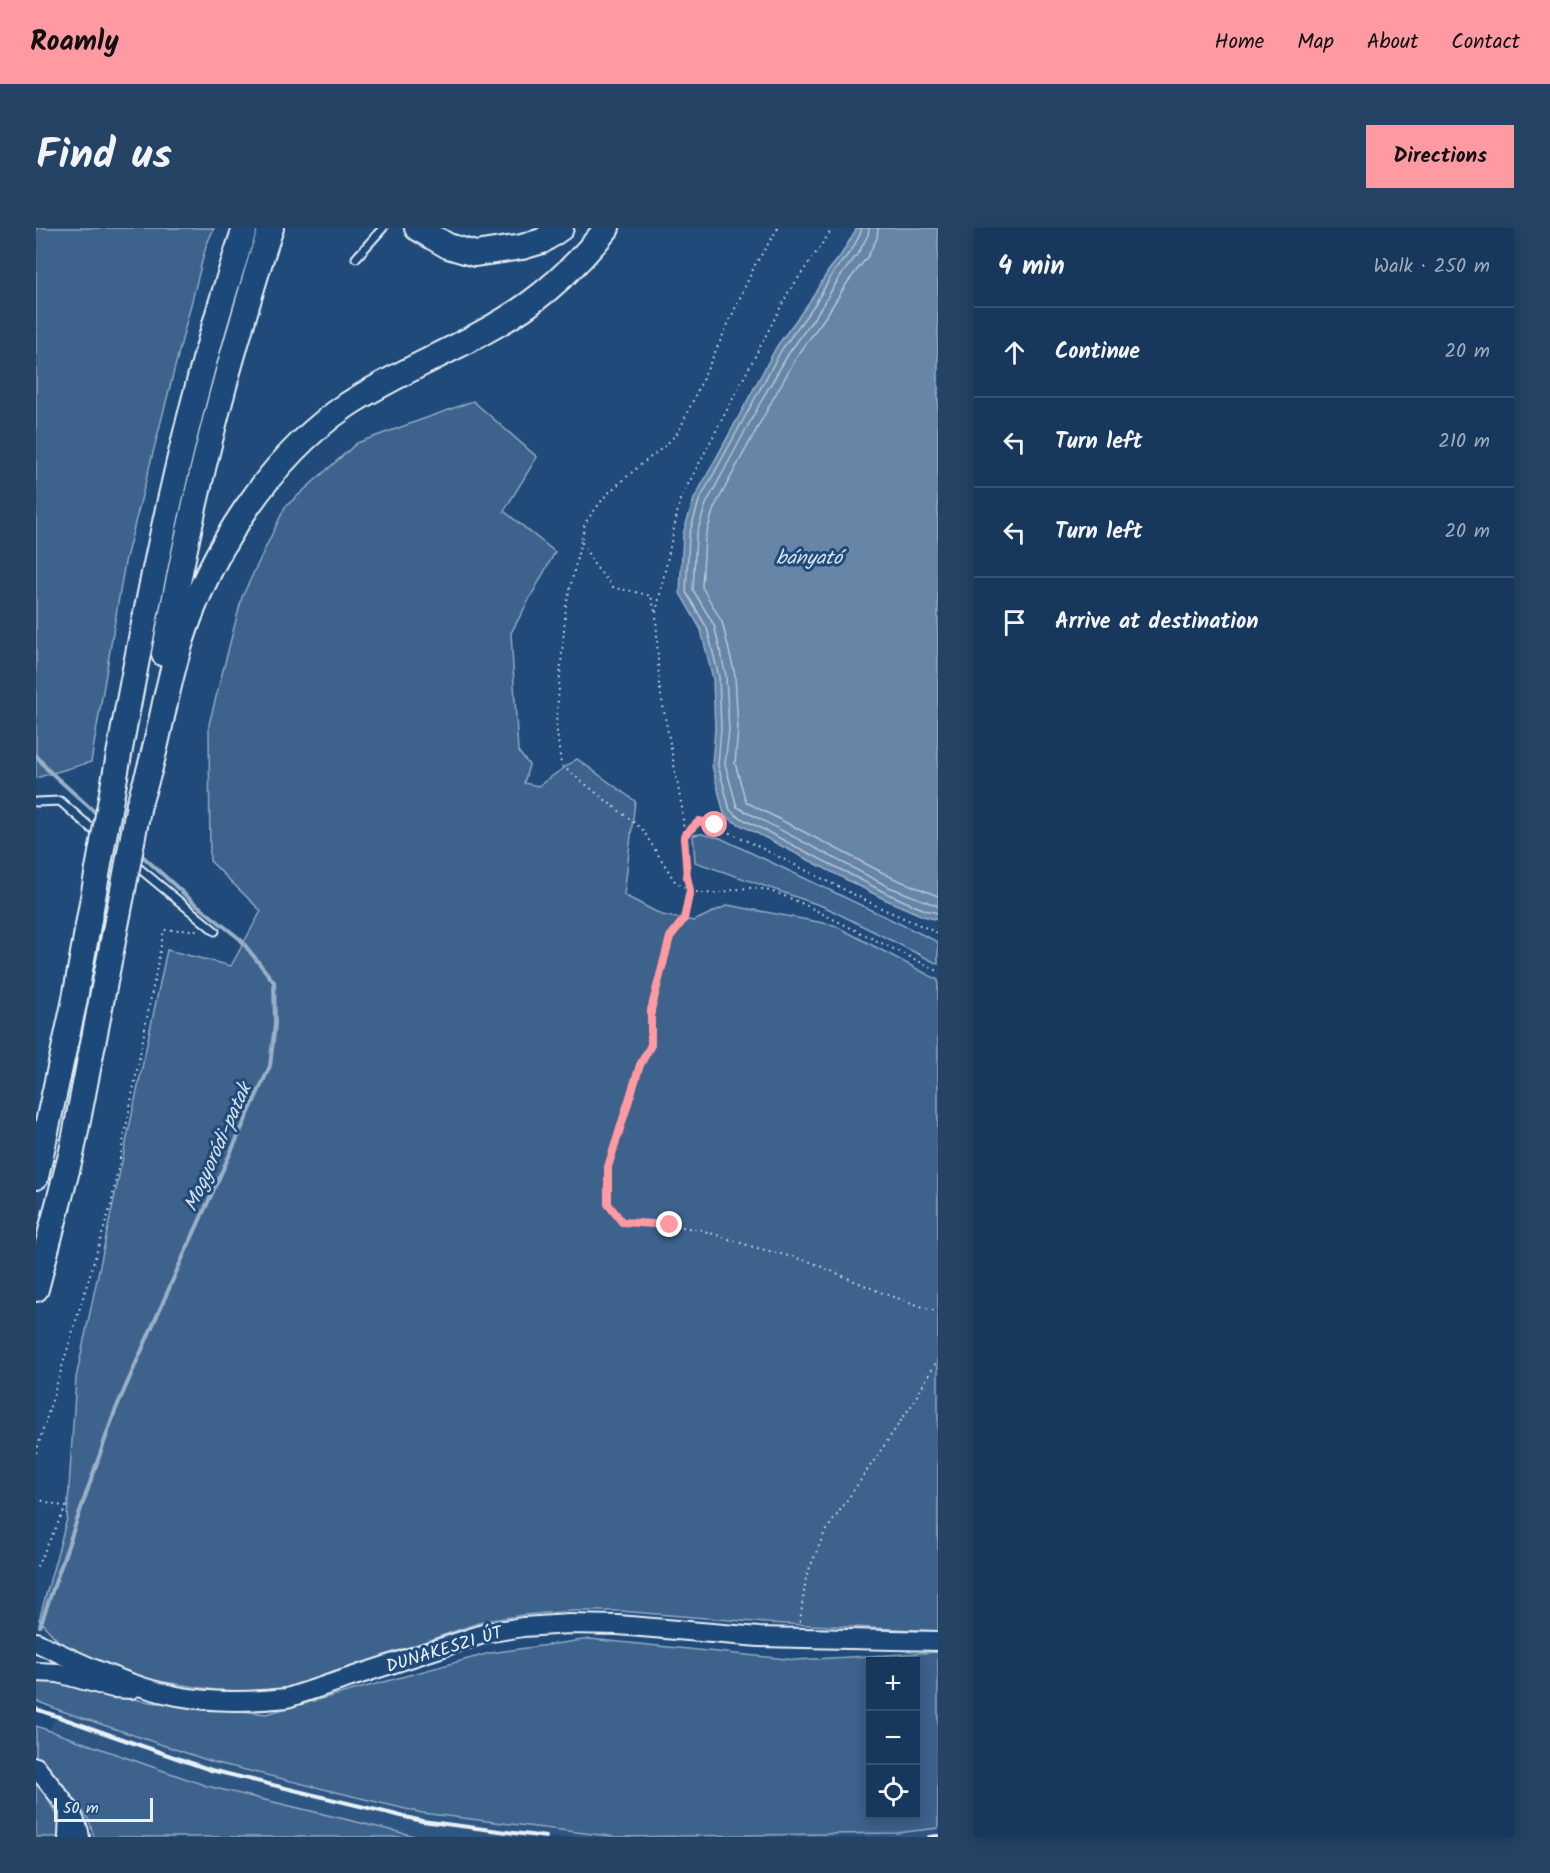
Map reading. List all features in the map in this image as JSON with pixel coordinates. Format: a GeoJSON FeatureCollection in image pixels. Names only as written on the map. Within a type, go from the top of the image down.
{"type":"FeatureCollection","features":[{"type":"Feature","properties":{"kind":"highway"},"geometry":{"type":"LineString","coordinates":[[36,1177],[74,1004],[137,655],[171,491],[199,376],[245,228]]}},
{"type":"Feature","properties":{"kind":"highway"},"geometry":{"type":"LineString","coordinates":[[36,1289],[72,1151],[139,804],[152,715],[196,499],[224,383],[271,228]]}},
{"type":"Feature","properties":{"kind":"highway"},"geometry":{"type":"LineString","coordinates":[[417,228],[448,246],[475,254],[522,247],[542,241],[561,228]]}},
{"type":"Feature","properties":{"kind":"highway"},"geometry":{"type":"LineString","coordinates":[[139,804],[154,755],[180,643],[194,605],[219,555],[261,488],[293,451],[347,405],[528,305],[583,257],[607,228]]}},
{"type":"Feature","properties":{"kind":"main road"},"geometry":{"type":"LineString","coordinates":[[70,1811],[78,1836]]}},
{"type":"Feature","properties":{"kind":"street","name":"DUNAKESZI ÚT"},"geometry":{"type":"LineString","coordinates":[[36,1642],[145,1688],[177,1696],[216,1701],[256,1702],[287,1698],[486,1633],[523,1627],[569,1624],[759,1637],[938,1641]]}},
{"type":"Feature","properties":{"kind":"street"},"geometry":{"type":"LineString","coordinates":[[36,1672],[58,1673],[113,1688],[145,1688]]}},
{"type":"Feature","properties":{"kind":"street"},"geometry":{"type":"LineString","coordinates":[[36,1767],[70,1811]]}},
{"type":"Feature","properties":{"kind":"lane"},"geometry":{"type":"LineString","coordinates":[[356,258],[383,228]]}},
{"type":"Feature","properties":{"kind":"lane"},"geometry":{"type":"LineString","coordinates":[[36,802],[60,801],[106,841]]}},
{"type":"Feature","properties":{"kind":"lane"},"geometry":{"type":"LineString","coordinates":[[124,856],[215,931]]}},
{"type":"Feature","properties":{"kind":"path"},"geometry":{"type":"LineString","coordinates":[[778,228],[755,265],[679,431],[665,446],[606,495],[585,523],[566,606],[556,723],[561,765],[642,829],[676,883],[702,894],[741,888],[761,889],[790,898],[938,970]]}},
{"type":"Feature","properties":{"kind":"path"},"geometry":{"type":"LineString","coordinates":[[656,614],[680,500],[788,293],[833,228]]}},
{"type":"Feature","properties":{"kind":"path"},"geometry":{"type":"LineString","coordinates":[[581,541],[595,566],[614,588],[651,596],[656,614],[659,684],[682,808],[690,890],[684,919],[670,937],[651,1010],[651,1045],[640,1065],[608,1167],[608,1204],[622,1222],[670,1225],[701,1230],[808,1261],[885,1294],[938,1312]]}},
{"type":"Feature","properties":{"kind":"path"},"geometry":{"type":"LineString","coordinates":[[684,836],[699,821],[715,825],[883,909],[938,933]]}},
{"type":"Feature","properties":{"kind":"path"},"geometry":{"type":"LineString","coordinates":[[36,1453],[111,1205],[164,930],[215,931]]}},
{"type":"Feature","properties":{"kind":"path"},"geometry":{"type":"LineString","coordinates":[[799,1638],[806,1577],[824,1534],[911,1406],[938,1359]]}},
{"type":"Feature","properties":{"kind":"path"},"geometry":{"type":"LineString","coordinates":[[36,1498],[66,1507],[36,1568]]}},
{"type":"Feature","properties":{"kind":"shaded area"},"geometry":{"type":"Polygon","coordinates":[[[36,228],[214,228],[206,246],[125,562],[91,762],[36,778],[36,228]]]}},
{"type":"Feature","properties":{"kind":"shaded area"},"geometry":{"type":"Polygon","coordinates":[[[473,401],[537,457],[504,511],[555,552],[511,633],[518,751],[529,765],[524,783],[538,786],[577,759],[635,801],[624,895],[662,915],[694,921],[728,905],[834,925],[938,980],[938,1631],[766,1623],[620,1611],[572,1611],[484,1621],[281,1692],[215,1690],[152,1680],[64,1647],[39,1620],[67,1519],[76,1378],[167,950],[231,966],[261,911],[210,861],[209,724],[242,597],[285,507],[357,443],[473,401]]]}},
{"type":"Feature","properties":{"kind":"shaded area"},"geometry":{"type":"Polygon","coordinates":[[[701,834],[720,838],[938,942],[938,964],[825,907],[695,862],[693,835],[701,834]]]}},
{"type":"Feature","properties":{"kind":"shaded area"},"geometry":{"type":"Polygon","coordinates":[[[590,1639],[796,1660],[938,1652],[938,1828],[897,1833],[617,1837],[422,1813],[213,1762],[59,1710],[36,1701],[36,1677],[100,1694],[157,1703],[187,1704],[266,1714],[490,1653],[590,1639]]]}},
{"type":"Feature","properties":{"kind":"shaded area"},"geometry":{"type":"Polygon","coordinates":[[[59,1710],[213,1762],[422,1813],[617,1837],[419,1837],[207,1786],[49,1731],[59,1710]]]}},
{"type":"Feature","properties":{"kind":"shaded area"},"geometry":{"type":"Polygon","coordinates":[[[36,1726],[207,1786],[419,1837],[94,1837],[89,1820],[73,1797],[49,1802],[60,1819],[63,1837],[36,1837],[36,1726]]]}},
{"type":"Feature","properties":{"kind":"shaded area"},"geometry":{"type":"Polygon","coordinates":[[[938,1828],[938,1837],[697,1837],[897,1833],[938,1828]]]}},
{"type":"Feature","properties":{"kind":"water","name":"bányató"},"geometry":{"type":"Polygon","coordinates":[[[857,228],[938,228],[938,920],[884,899],[733,821],[724,814],[712,765],[715,729],[713,679],[701,630],[680,593],[683,534],[694,499],[777,346],[810,301],[857,228]]]}},
{"type":"Feature","properties":{"kind":"waterway","name":"Mogyoródi-patak"},"geometry":{"type":"LineString","coordinates":[[36,755],[47,769],[98,815]]}},
{"type":"Feature","properties":{"kind":"waterway","name":"Mogyoródi-patak"},"geometry":{"type":"LineString","coordinates":[[40,1626],[115,1411],[270,1066],[275,1024],[274,982],[240,939],[192,901],[139,853]]}},
{"type":"Feature","properties":{"kind":"railway"},"geometry":{"type":"LineString","coordinates":[[36,1709],[211,1770],[422,1821],[546,1837]]}},
{"type":"Feature","properties":{"kind":"railway"},"geometry":{"type":"LineString","coordinates":[[929,1837],[938,1836]]}},
{"type":"Feature","properties":{"kind":"route"},"geometry":{"type":"LineString","coordinates":[[670,1225],[622,1222],[608,1204],[608,1167],[640,1065],[651,1045],[651,1010],[670,937],[684,919],[690,890],[684,836],[699,821],[715,825]]}}]}
